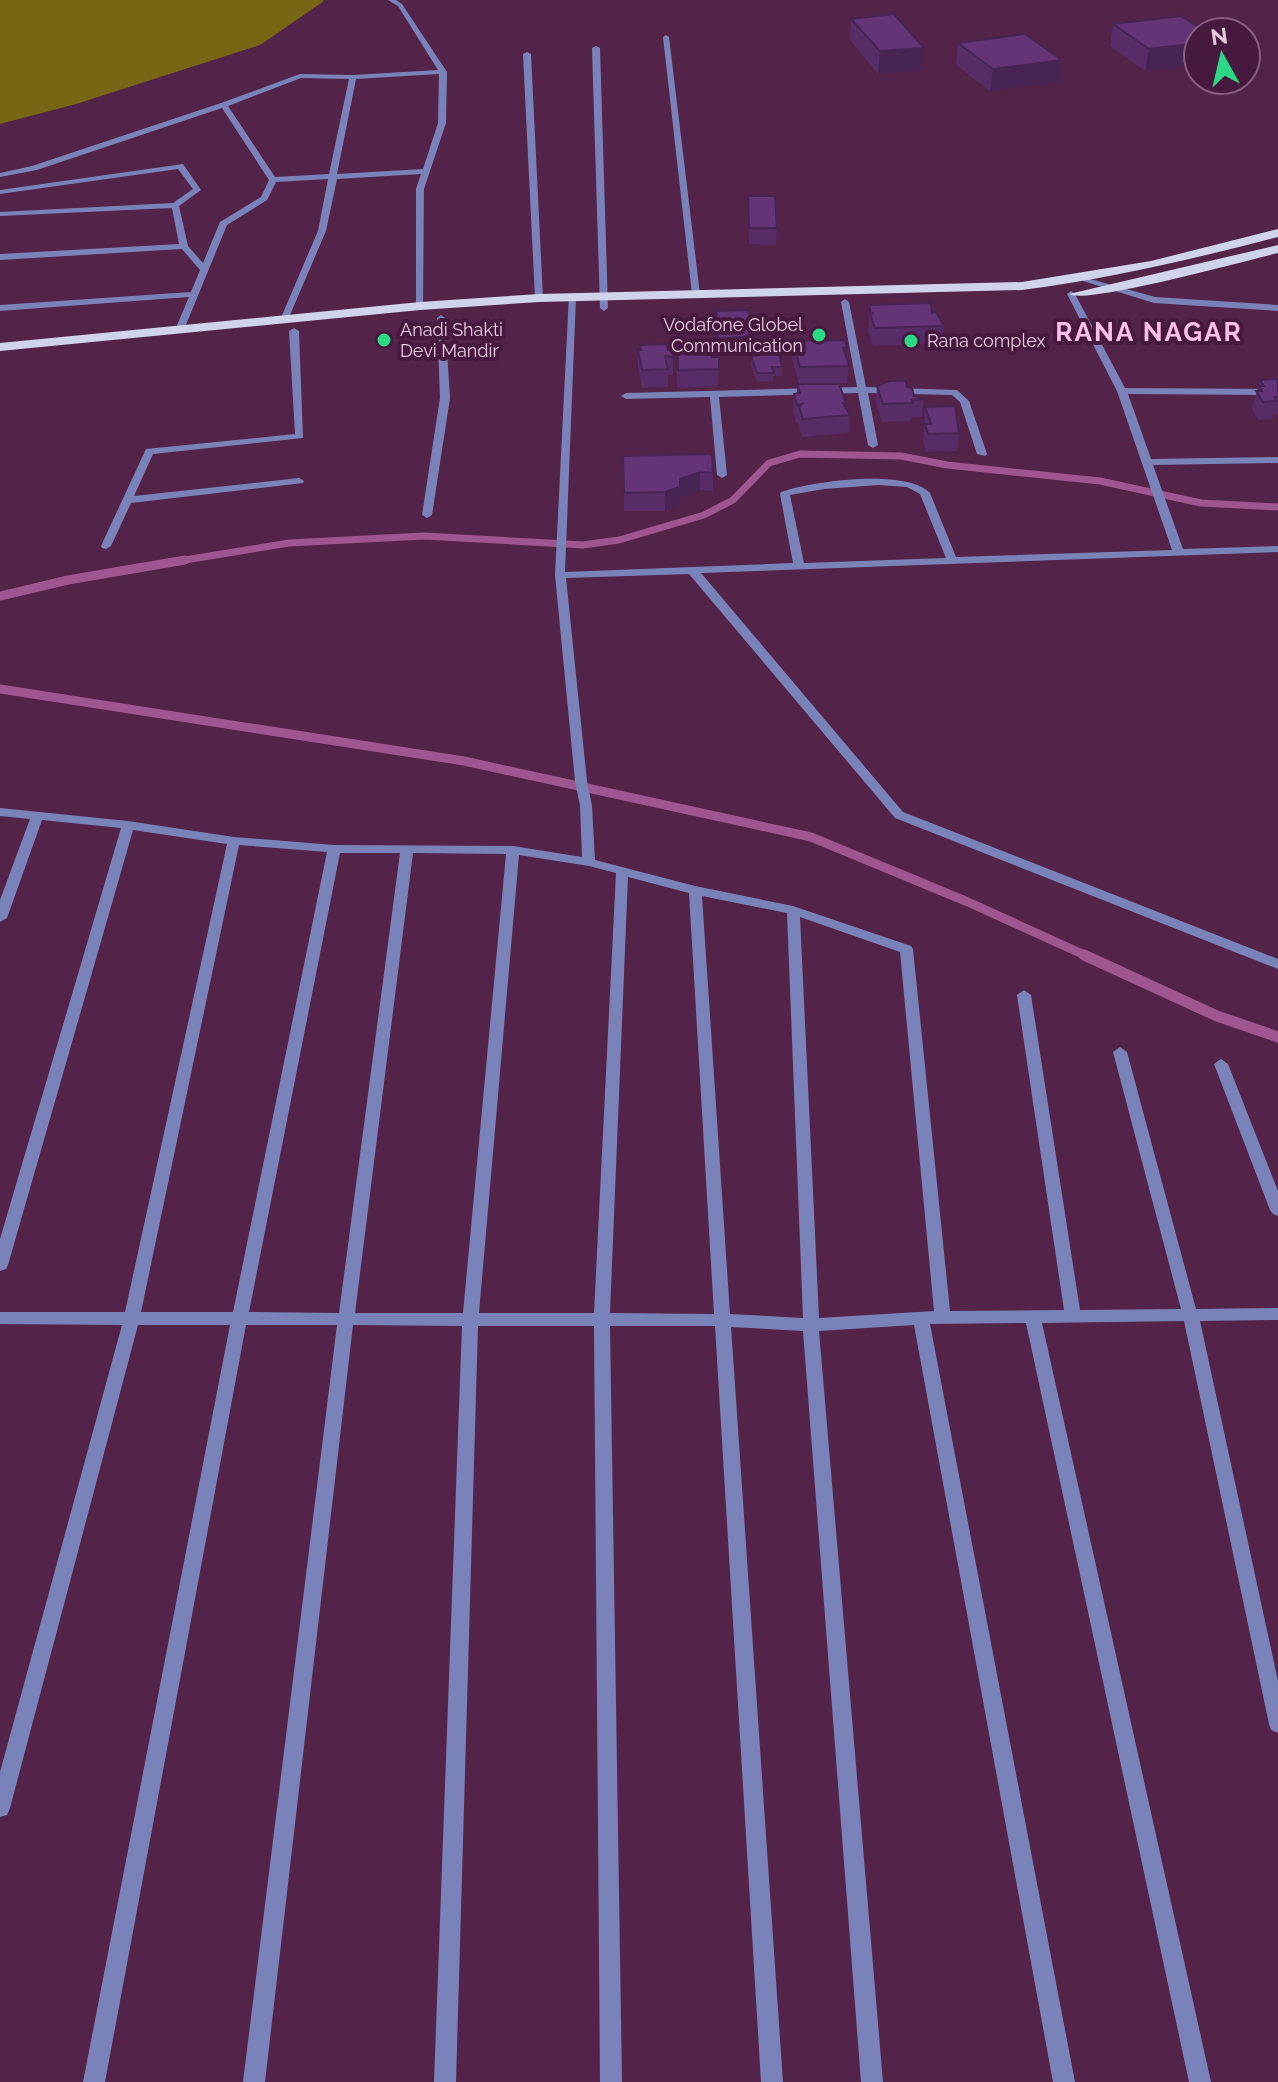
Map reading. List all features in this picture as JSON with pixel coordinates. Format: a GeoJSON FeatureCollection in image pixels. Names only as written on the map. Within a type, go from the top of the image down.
{"type":"FeatureCollection","features":[{"type":"Feature","properties":{"kind":"main road"},"geometry":{"type":"LineString","coordinates":[[603,302],[696,294],[1022,286],[1086,279],[1189,257],[1278,233]]}},
{"type":"Feature","properties":{"kind":"main road"},"geometry":{"type":"LineString","coordinates":[[0,360],[572,303],[845,302],[1071,294],[1112,289],[1278,249]]}},
{"type":"Feature","properties":{"kind":"main road"},"geometry":{"type":"LineString","coordinates":[[0,347],[420,306],[539,298],[572,303]]}},
{"type":"Feature","properties":{"kind":"street"},"geometry":{"type":"LineString","coordinates":[[391,0],[400,5],[443,72],[442,123],[420,189],[420,306]]}},
{"type":"Feature","properties":{"kind":"street"},"geometry":{"type":"LineString","coordinates":[[666,37],[696,294]]}},
{"type":"Feature","properties":{"kind":"street"},"geometry":{"type":"LineString","coordinates":[[596,48],[603,302]]}},
{"type":"Feature","properties":{"kind":"street"},"geometry":{"type":"LineString","coordinates":[[527,54],[539,298]]}},
{"type":"Feature","properties":{"kind":"street"},"geometry":{"type":"LineString","coordinates":[[0,175],[34,168],[224,105],[300,76],[353,77],[443,72]]}},
{"type":"Feature","properties":{"kind":"street"},"geometry":{"type":"LineString","coordinates":[[284,320],[322,231],[353,77]]}},
{"type":"Feature","properties":{"kind":"street"},"geometry":{"type":"LineString","coordinates":[[224,105],[273,180]]}},
{"type":"Feature","properties":{"kind":"street"},"geometry":{"type":"LineString","coordinates":[[0,192],[180,166],[197,190],[175,205],[0,214]]}},
{"type":"Feature","properties":{"kind":"street"},"geometry":{"type":"LineString","coordinates":[[273,180],[426,171]]}},
{"type":"Feature","properties":{"kind":"street"},"geometry":{"type":"LineString","coordinates":[[180,330],[223,224],[264,198],[273,180]]}},
{"type":"Feature","properties":{"kind":"street"},"geometry":{"type":"LineString","coordinates":[[175,205],[184,246],[203,268]]}},
{"type":"Feature","properties":{"kind":"street"},"geometry":{"type":"LineString","coordinates":[[0,257],[184,246]]}},
{"type":"Feature","properties":{"kind":"street"},"geometry":{"type":"LineString","coordinates":[[1086,279],[1154,300],[1278,308]]}},
{"type":"Feature","properties":{"kind":"street"},"geometry":{"type":"LineString","coordinates":[[0,308],[193,294]]}},
{"type":"Feature","properties":{"kind":"street"},"geometry":{"type":"LineString","coordinates":[[1071,294],[1122,391],[1151,482],[1179,554]]}},
{"type":"Feature","properties":{"kind":"street"},"geometry":{"type":"LineString","coordinates":[[845,302],[873,445]]}},
{"type":"Feature","properties":{"kind":"street"},"geometry":{"type":"LineString","coordinates":[[572,303],[560,575],[586,806],[589,862]]}},
{"type":"Feature","properties":{"kind":"street"},"geometry":{"type":"LineString","coordinates":[[427,515],[445,398],[441,318]]}},
{"type":"Feature","properties":{"kind":"street"},"geometry":{"type":"LineString","coordinates":[[106,546],[149,451],[300,436],[294,331]]}},
{"type":"Feature","properties":{"kind":"street"},"geometry":{"type":"LineString","coordinates":[[626,396],[864,390],[954,392],[964,401],[982,454]]}},
{"type":"Feature","properties":{"kind":"street"},"geometry":{"type":"LineString","coordinates":[[1122,391],[1278,392]]}},
{"type":"Feature","properties":{"kind":"street"},"geometry":{"type":"LineString","coordinates":[[714,394],[722,475]]}},
{"type":"Feature","properties":{"kind":"street"},"geometry":{"type":"LineString","coordinates":[[1145,462],[1278,460]]}},
{"type":"Feature","properties":{"kind":"street"},"geometry":{"type":"LineString","coordinates":[[127,500],[299,481]]}},
{"type":"Feature","properties":{"kind":"street"},"geometry":{"type":"LineString","coordinates":[[799,567],[785,494],[803,488],[900,482],[925,493],[953,562]]}},
{"type":"Feature","properties":{"kind":"street"},"geometry":{"type":"LineString","coordinates":[[560,575],[1278,549]]}},
{"type":"Feature","properties":{"kind":"street"},"geometry":{"type":"LineString","coordinates":[[693,571],[899,815],[1278,964]]}},
{"type":"Feature","properties":{"kind":"street"},"geometry":{"type":"LineString","coordinates":[[0,812],[128,825],[234,841],[334,849],[513,850],[589,862],[622,873],[793,910],[906,949],[943,1318]]}},
{"type":"Feature","properties":{"kind":"street"},"geometry":{"type":"LineString","coordinates":[[0,918],[38,815]]}},
{"type":"Feature","properties":{"kind":"street"},"geometry":{"type":"LineString","coordinates":[[0,1265],[128,825]]}},
{"type":"Feature","properties":{"kind":"street"},"geometry":{"type":"LineString","coordinates":[[0,1808],[132,1318],[234,841]]}},
{"type":"Feature","properties":{"kind":"street"},"geometry":{"type":"LineString","coordinates":[[94,2082],[240,1317],[334,849]]}},
{"type":"Feature","properties":{"kind":"street"},"geometry":{"type":"LineString","coordinates":[[254,2082],[346,1319],[407,849]]}},
{"type":"Feature","properties":{"kind":"street"},"geometry":{"type":"LineString","coordinates":[[445,2082],[470,1320],[513,850]]}},
{"type":"Feature","properties":{"kind":"street"},"geometry":{"type":"LineString","coordinates":[[611,2082],[602,1320],[622,873]]}},
{"type":"Feature","properties":{"kind":"street"},"geometry":{"type":"LineString","coordinates":[[695,890],[772,2082]]}},
{"type":"Feature","properties":{"kind":"street"},"geometry":{"type":"LineString","coordinates":[[793,910],[811,1325],[872,2082]]}},
{"type":"Feature","properties":{"kind":"street"},"geometry":{"type":"LineString","coordinates":[[1024,995],[1073,1317]]}},
{"type":"Feature","properties":{"kind":"street"},"geometry":{"type":"LineString","coordinates":[[1120,1052],[1190,1314],[1278,1724]]}},
{"type":"Feature","properties":{"kind":"street"},"geometry":{"type":"LineString","coordinates":[[1221,1064],[1278,1210]]}},
{"type":"Feature","properties":{"kind":"street"},"geometry":{"type":"LineString","coordinates":[[0,1318],[722,1320],[811,1325],[921,1318],[1278,1314]]}},
{"type":"Feature","properties":{"kind":"street"},"geometry":{"type":"LineString","coordinates":[[1033,1317],[1200,2082]]}},
{"type":"Feature","properties":{"kind":"street"},"geometry":{"type":"LineString","coordinates":[[921,1318],[1064,2082]]}},
{"type":"Feature","properties":{"kind":"shaded area"},"geometry":{"type":"Polygon","coordinates":[[[0,0],[324,1],[260,45],[76,104],[0,124],[0,0]]]}},
{"type":"Feature","properties":{"kind":"building"},"geometry":{"type":"Polygon","coordinates":[[[894,14],[924,48],[880,51],[851,19],[894,14]]]}},
{"type":"Feature","properties":{"kind":"building"},"geometry":{"type":"Polygon","coordinates":[[[1181,16],[1182,45],[1149,49],[1113,24],[1181,16]]]}},
{"type":"Feature","properties":{"kind":"building"},"geometry":{"type":"Polygon","coordinates":[[[1025,34],[1062,60],[993,69],[958,43],[1025,34]]]}},
{"type":"Feature","properties":{"kind":"building"},"geometry":{"type":"Polygon","coordinates":[[[748,196],[775,196],[777,228],[749,228],[748,196]]]}},
{"type":"Feature","properties":{"kind":"building"},"geometry":{"type":"Polygon","coordinates":[[[931,303],[932,313],[936,312],[944,326],[875,328],[870,314],[874,313],[870,313],[870,305],[931,303]]]}},
{"type":"Feature","properties":{"kind":"building"},"geometry":{"type":"Polygon","coordinates":[[[748,310],[755,336],[718,339],[716,311],[748,310]]]}},
{"type":"Feature","properties":{"kind":"building"},"geometry":{"type":"Polygon","coordinates":[[[845,340],[847,347],[843,348],[849,366],[800,367],[793,341],[845,340]]]}},
{"type":"Feature","properties":{"kind":"building"},"geometry":{"type":"Polygon","coordinates":[[[667,344],[673,357],[665,356],[668,369],[642,370],[640,345],[667,344]]]}},
{"type":"Feature","properties":{"kind":"building"},"geometry":{"type":"Polygon","coordinates":[[[677,344],[710,344],[712,357],[719,357],[719,369],[678,370],[677,344]]]}},
{"type":"Feature","properties":{"kind":"building"},"geometry":{"type":"Polygon","coordinates":[[[779,353],[782,367],[772,367],[774,373],[757,373],[751,356],[779,353]]]}},
{"type":"Feature","properties":{"kind":"building"},"geometry":{"type":"Polygon","coordinates":[[[1277,379],[1278,397],[1274,397],[1277,401],[1263,402],[1256,391],[1262,391],[1259,386],[1264,386],[1260,380],[1277,379]]]}},
{"type":"Feature","properties":{"kind":"building"},"geometry":{"type":"Polygon","coordinates":[[[890,381],[906,381],[914,396],[924,399],[912,400],[913,403],[883,404],[877,386],[890,381]]]}},
{"type":"Feature","properties":{"kind":"building"},"geometry":{"type":"Polygon","coordinates":[[[797,384],[839,384],[846,403],[843,403],[850,415],[803,419],[799,407],[802,404],[797,405],[794,394],[800,393],[797,384]]]}},
{"type":"Feature","properties":{"kind":"building"},"geometry":{"type":"Polygon","coordinates":[[[955,406],[959,433],[928,434],[925,424],[931,424],[925,407],[955,406]]]}},
{"type":"Feature","properties":{"kind":"building"},"geometry":{"type":"Polygon","coordinates":[[[712,454],[713,473],[700,472],[680,479],[680,487],[665,492],[624,493],[623,456],[712,454]]]}},
{"type":"Feature","properties":{"kind":"waterway"},"geometry":{"type":"LineString","coordinates":[[180,561],[289,543],[424,536],[583,545],[619,540],[704,515],[733,500],[769,463],[800,454],[901,456],[947,465],[1100,481],[1201,503],[1278,507]]}},
{"type":"Feature","properties":{"kind":"waterway"},"geometry":{"type":"LineString","coordinates":[[180,561],[185,560]]}},
{"type":"Feature","properties":{"kind":"waterway"},"geometry":{"type":"LineString","coordinates":[[0,596],[68,580],[180,561]]}},
{"type":"Feature","properties":{"kind":"waterway"},"geometry":{"type":"LineString","coordinates":[[173,562],[180,561]]}},
{"type":"Feature","properties":{"kind":"waterway"},"geometry":{"type":"LineString","coordinates":[[0,689],[464,761],[811,837],[968,902],[1089,957]]}},
{"type":"Feature","properties":{"kind":"waterway"},"geometry":{"type":"LineString","coordinates":[[1084,955],[1217,1016],[1278,1037]]}},
{"type":"Feature","properties":{"kind":"place","name":"Vodafone Globel Communication"},"geometry":{"type":"Point","coordinates":[819,335]}},
{"type":"Feature","properties":{"kind":"place","name":"Anadi Shakti Devi Mandir"},"geometry":{"type":"Point","coordinates":[384,340]}},
{"type":"Feature","properties":{"kind":"place","name":"Rana complex"},"geometry":{"type":"Point","coordinates":[911,341]}},
{"type":"Feature","properties":{"kind":"district","name":"RANA NAGAR"},"geometry":{"type":"Point","coordinates":[1149,332]}}]}
